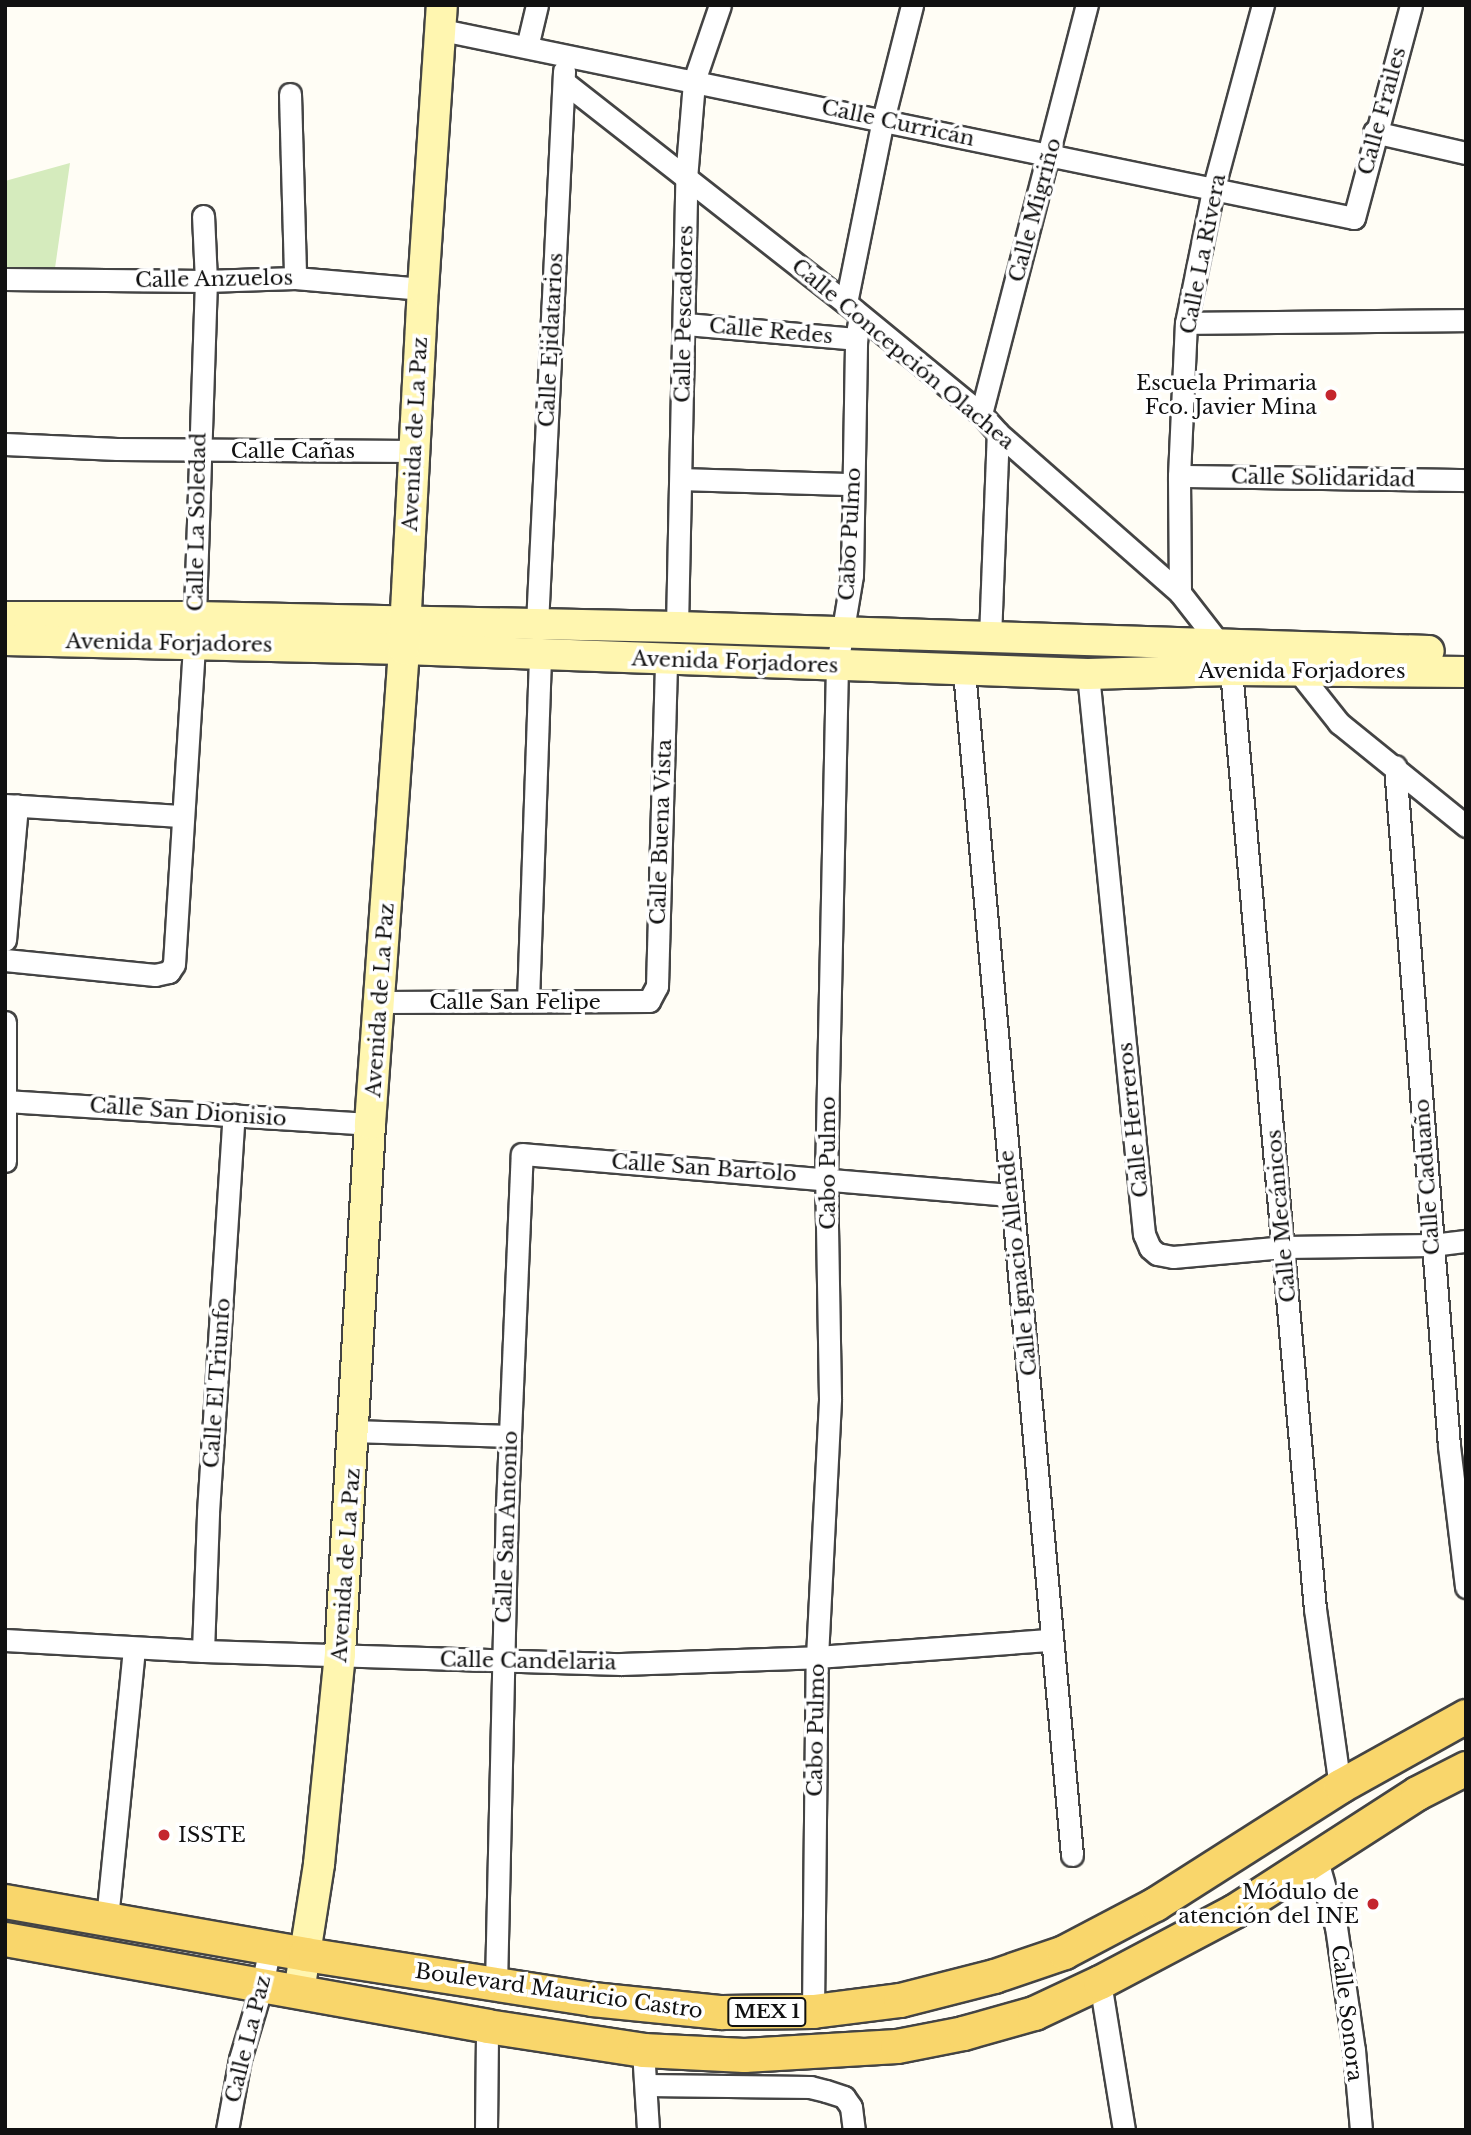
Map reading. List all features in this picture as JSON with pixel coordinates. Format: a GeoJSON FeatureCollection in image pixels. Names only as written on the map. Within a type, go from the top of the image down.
{"type":"FeatureCollection","features":[{"type":"Feature","properties":{"kind":"main road","name":"Avenida de La Paz"},"geometry":{"type":"LineString","coordinates":[[299,1992],[322,1837],[340,1654],[370,1124],[381,1002],[423,289],[442,18]]}},
{"type":"Feature","properties":{"kind":"main road","name":"Avenida Forjadores"},"geometry":{"type":"LineString","coordinates":[[5,617],[194,630],[404,635],[537,624],[990,638],[1227,658],[1297,670],[1466,672]]}},
{"type":"Feature","properties":{"kind":"main road","name":"Avenida Forjadores"},"geometry":{"type":"LineString","coordinates":[[5,640],[194,630]]}},
{"type":"Feature","properties":{"kind":"main road","name":"Avenida Forjadores"},"geometry":{"type":"LineString","coordinates":[[404,635],[540,655],[1088,674],[1227,658],[1466,652]]}},
{"type":"Feature","properties":{"kind":"main road","name":"Boulevard Mauricio Castro"},"geometry":{"type":"LineString","coordinates":[[5,1901],[496,1985],[666,2007],[720,2012],[813,2011],[900,2000],[994,1976],[1064,1952],[1155,1904],[1340,1786],[1466,1716]]}},
{"type":"Feature","properties":{"kind":"main road","name":"Boulevard Mauricio Castro"},"geometry":{"type":"LineString","coordinates":[[5,1939],[487,2026],[643,2050],[744,2055],[897,2046],[963,2034],[1034,2012],[1100,1982],[1234,1910],[1417,1793],[1466,1768]]}},
{"type":"Feature","properties":{"kind":"street"},"geometry":{"type":"LineString","coordinates":[[527,47],[537,5]]}},
{"type":"Feature","properties":{"kind":"street","name":"Calle Pescadores"},"geometry":{"type":"LineString","coordinates":[[677,627],[686,179],[694,81],[720,5]]}},
{"type":"Feature","properties":{"kind":"street","name":"Cabo Pulmo"},"geometry":{"type":"LineString","coordinates":[[813,2011],[817,1657],[830,1398],[827,1177],[837,665],[852,575],[856,339],[853,309],[883,120],[912,5]]}},
{"type":"Feature","properties":{"kind":"street","name":"Calle Migriño"},"geometry":{"type":"LineString","coordinates":[[981,414],[1087,5]]}},
{"type":"Feature","properties":{"kind":"street","name":"Calle La Rivera"},"geometry":{"type":"LineString","coordinates":[[1180,593],[1180,476],[1186,323],[1213,190],[1263,5]]}},
{"type":"Feature","properties":{"kind":"street","name":"Calle Frailes"},"geometry":{"type":"LineString","coordinates":[[1354,218],[1374,132],[1411,5]]}},
{"type":"Feature","properties":{"kind":"street","name":"Calle Curricán"},"geometry":{"type":"LineString","coordinates":[[442,18],[527,47],[1354,218]]}},
{"type":"Feature","properties":{"kind":"street","name":"Calle Ejidatarios"},"geometry":{"type":"LineString","coordinates":[[537,624],[565,55]]}},
{"type":"Feature","properties":{"kind":"street","name":"Calle Concepción Olachea"},"geometry":{"type":"LineString","coordinates":[[564,82],[853,309],[981,414],[998,433],[1180,593],[1227,658]]}},
{"type":"Feature","properties":{"kind":"street"},"geometry":{"type":"LineString","coordinates":[[290,94],[295,278]]}},
{"type":"Feature","properties":{"kind":"street"},"geometry":{"type":"LineString","coordinates":[[1374,132],[1466,153]]}},
{"type":"Feature","properties":{"kind":"street","name":"Calle La Soledad"},"geometry":{"type":"LineString","coordinates":[[5,960],[155,975],[169,972],[175,953],[194,630],[198,450],[206,281],[203,216]]}},
{"type":"Feature","properties":{"kind":"street","name":"Calle Anzuelos"},"geometry":{"type":"LineString","coordinates":[[5,279],[206,281],[295,278],[423,289]]}},
{"type":"Feature","properties":{"kind":"street"},"geometry":{"type":"LineString","coordinates":[[1186,323],[1466,320]]}},
{"type":"Feature","properties":{"kind":"street","name":"Calle Redes"},"geometry":{"type":"LineString","coordinates":[[685,324],[856,339]]}},
{"type":"Feature","properties":{"kind":"street"},"geometry":{"type":"LineString","coordinates":[[990,638],[998,433]]}},
{"type":"Feature","properties":{"kind":"street","name":"Calle Cañas"},"geometry":{"type":"LineString","coordinates":[[5,444],[198,450],[414,452]]}},
{"type":"Feature","properties":{"kind":"street","name":"Calle Solidaridad"},"geometry":{"type":"LineString","coordinates":[[1180,476],[1466,480]]}},
{"type":"Feature","properties":{"kind":"street"},"geometry":{"type":"LineString","coordinates":[[681,479],[853,484]]}},
{"type":"Feature","properties":{"kind":"street"},"geometry":{"type":"LineString","coordinates":[[528,1001],[540,655]]}},
{"type":"Feature","properties":{"kind":"street","name":"Calle Mecánicos"},"geometry":{"type":"LineString","coordinates":[[1227,658],[1284,1247],[1315,1609],[1340,1786]]}},
{"type":"Feature","properties":{"kind":"street","name":"Calle Buena Vista"},"geometry":{"type":"LineString","coordinates":[[649,1001],[657,986],[666,660]]}},
{"type":"Feature","properties":{"kind":"street"},"geometry":{"type":"LineString","coordinates":[[1297,670],[1339,723],[1466,826]]}},
{"type":"Feature","properties":{"kind":"street","name":"Calle Ignacio Allende"},"geometry":{"type":"LineString","coordinates":[[964,671],[1072,1855]]}},
{"type":"Feature","properties":{"kind":"street","name":"Calle Herreros"},"geometry":{"type":"LineString","coordinates":[[1088,674],[1146,1241],[1157,1254],[1173,1256],[1284,1247],[1432,1245],[1466,1241]]}},
{"type":"Feature","properties":{"kind":"street","name":"Calle Caduaño"},"geometry":{"type":"LineString","coordinates":[[1395,766],[1454,1504],[1466,1587]]}},
{"type":"Feature","properties":{"kind":"street"},"geometry":{"type":"LineString","coordinates":[[5,940],[11,806],[182,816]]}},
{"type":"Feature","properties":{"kind":"street","name":"Calle San Felipe"},"geometry":{"type":"LineString","coordinates":[[381,1002],[649,1001]]}},
{"type":"Feature","properties":{"kind":"street"},"geometry":{"type":"LineString","coordinates":[[5,1022],[5,1161]]}},
{"type":"Feature","properties":{"kind":"street","name":"Calle San Dionisio"},"geometry":{"type":"LineString","coordinates":[[6,1101],[370,1124]]}},
{"type":"Feature","properties":{"kind":"street","name":"Calle El Triunfo"},"geometry":{"type":"LineString","coordinates":[[203,1651],[208,1512],[234,1115]]}},
{"type":"Feature","properties":{"kind":"street","name":"Calle San Bartolo"},"geometry":{"type":"LineString","coordinates":[[523,1154],[827,1177],[1011,1195]]}},
{"type":"Feature","properties":{"kind":"street","name":"Calle San Antonio"},"geometry":{"type":"LineString","coordinates":[[496,1985],[509,1436],[523,1154]]}},
{"type":"Feature","properties":{"kind":"street"},"geometry":{"type":"LineString","coordinates":[[354,1431],[509,1436]]}},
{"type":"Feature","properties":{"kind":"street","name":"Calle Candelaria"},"geometry":{"type":"LineString","coordinates":[[5,1640],[203,1651],[621,1664],[817,1657],[1051,1640]]}},
{"type":"Feature","properties":{"kind":"street"},"geometry":{"type":"LineString","coordinates":[[107,1919],[134,1648]]}},
{"type":"Feature","properties":{"kind":"street","name":"Calle Sonora"},"geometry":{"type":"LineString","coordinates":[[1316,1857],[1336,1927],[1354,2050],[1361,2130]]}},
{"type":"Feature","properties":{"kind":"street","name":"Calle La Paz"},"geometry":{"type":"LineString","coordinates":[[227,2130],[240,2059],[262,1985],[270,1947]]}},
{"type":"Feature","properties":{"kind":"street"},"geometry":{"type":"LineString","coordinates":[[1100,1982],[1124,2130]]}},
{"type":"Feature","properties":{"kind":"street"},"geometry":{"type":"LineString","coordinates":[[486,2130],[487,2026]]}},
{"type":"Feature","properties":{"kind":"street"},"geometry":{"type":"LineString","coordinates":[[643,2050],[648,2130]]}},
{"type":"Feature","properties":{"kind":"street"},"geometry":{"type":"LineString","coordinates":[[646,2085],[810,2087],[844,2097],[851,2106],[854,2130]]}},
{"type":"Feature","properties":{"kind":"green space"},"geometry":{"type":"Polygon","coordinates":[[[70,163],[54,275],[5,270],[5,181],[70,163]]]}},
{"type":"Feature","properties":{"kind":"place","name":"Escuela Primaria Fco. Javier Mina"},"geometry":{"type":"Point","coordinates":[1331,395]}},
{"type":"Feature","properties":{"kind":"place","name":"ISSTE"},"geometry":{"type":"Point","coordinates":[164,1835]}},
{"type":"Feature","properties":{"kind":"place","name":"Módulo de atención del INE"},"geometry":{"type":"Point","coordinates":[1373,1904]}}]}
